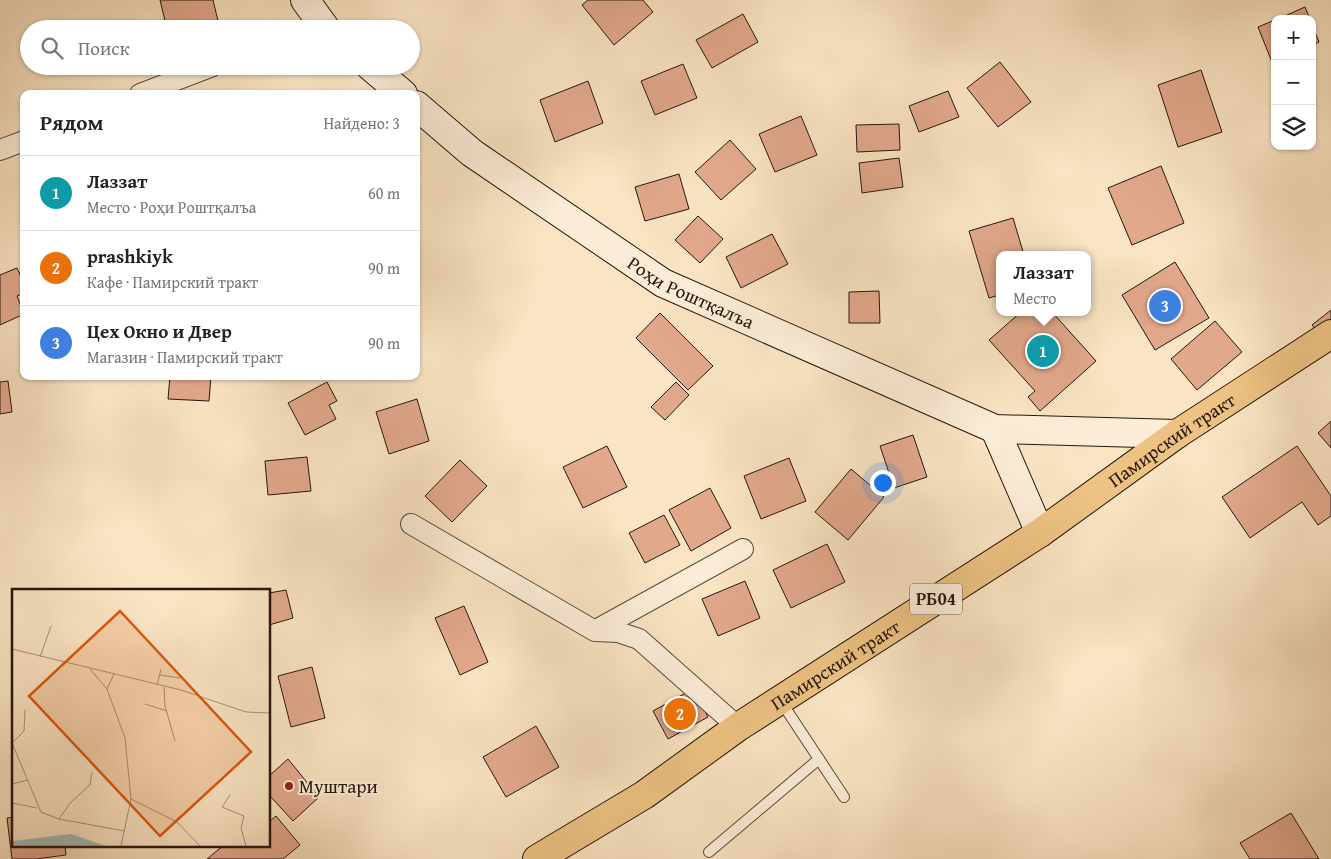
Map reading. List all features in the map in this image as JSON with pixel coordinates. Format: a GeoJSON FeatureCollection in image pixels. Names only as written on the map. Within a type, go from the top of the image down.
{"type":"FeatureCollection","features":[{"type":"Feature","properties":{"kind":"main road"},"geometry":{"type":"LineString","coordinates":[[305,0],[319,20]]}},
{"type":"Feature","properties":{"kind":"main road"},"geometry":{"type":"LineString","coordinates":[[381,75],[398,90]]}},
{"type":"Feature","properties":{"kind":"main road","name":"Роҳи Роштқалъа"},"geometry":{"type":"LineString","coordinates":[[420,108],[472,153],[663,283],[995,429],[1177,434]]}},
{"type":"Feature","properties":{"kind":"main road","name":"Памирский тракт"},"geometry":{"type":"LineString","coordinates":[[537,859],[644,795],[738,727],[1040,533],[1177,434],[1331,334]]}},
{"type":"Feature","properties":{"kind":"main road"},"geometry":{"type":"LineString","coordinates":[[995,429],[1040,533]]}},
{"type":"Feature","properties":{"kind":"street"},"geometry":{"type":"LineString","coordinates":[[150,90],[190,75]]}},
{"type":"Feature","properties":{"kind":"street"},"geometry":{"type":"LineString","coordinates":[[0,150],[20,142]]}},
{"type":"Feature","properties":{"kind":"street"},"geometry":{"type":"LineString","coordinates":[[411,524],[595,631],[618,632],[639,639],[738,727]]}},
{"type":"Feature","properties":{"kind":"street"},"geometry":{"type":"LineString","coordinates":[[595,631],[743,549]]}},
{"type":"Feature","properties":{"kind":"lane"},"geometry":{"type":"LineString","coordinates":[[780,699],[844,797]]}},
{"type":"Feature","properties":{"kind":"lane"},"geometry":{"type":"LineString","coordinates":[[709,852],[819,759]]}},
{"type":"Feature","properties":{"kind":"building"},"geometry":{"type":"Polygon","coordinates":[[[160,0],[213,0],[218,20],[165,20],[160,0]]]}},
{"type":"Feature","properties":{"kind":"building"},"geometry":{"type":"Polygon","coordinates":[[[588,0],[643,0],[653,12],[614,45],[582,5],[588,0]]]}},
{"type":"Feature","properties":{"kind":"building"},"geometry":{"type":"Polygon","coordinates":[[[1305,7],[1308,15],[1287,15],[1305,7]]]}},
{"type":"Feature","properties":{"kind":"building"},"geometry":{"type":"Polygon","coordinates":[[[743,14],[758,42],[712,68],[696,40],[743,14]]]}},
{"type":"Feature","properties":{"kind":"building"},"geometry":{"type":"Polygon","coordinates":[[[1271,22],[1271,60],[1258,27],[1271,22]]]}},
{"type":"Feature","properties":{"kind":"building"},"geometry":{"type":"Polygon","coordinates":[[[1000,62],[1031,102],[998,127],[967,88],[1000,62]]]}},
{"type":"Feature","properties":{"kind":"building"},"geometry":{"type":"Polygon","coordinates":[[[683,64],[697,98],[655,115],[641,81],[683,64]]]}},
{"type":"Feature","properties":{"kind":"building"},"geometry":{"type":"Polygon","coordinates":[[[1201,70],[1222,132],[1178,147],[1158,85],[1201,70]]]}},
{"type":"Feature","properties":{"kind":"building"},"geometry":{"type":"Polygon","coordinates":[[[588,81],[603,123],[555,142],[540,100],[588,81]]]}},
{"type":"Feature","properties":{"kind":"building"},"geometry":{"type":"Polygon","coordinates":[[[948,91],[959,117],[919,132],[909,106],[948,91]]]}},
{"type":"Feature","properties":{"kind":"building"},"geometry":{"type":"Polygon","coordinates":[[[801,116],[817,155],[775,172],[759,134],[801,116]]]}},
{"type":"Feature","properties":{"kind":"building"},"geometry":{"type":"Polygon","coordinates":[[[899,124],[900,150],[857,152],[856,125],[899,124]]]}},
{"type":"Feature","properties":{"kind":"building"},"geometry":{"type":"Polygon","coordinates":[[[730,140],[756,169],[721,200],[695,172],[730,140]]]}},
{"type":"Feature","properties":{"kind":"building"},"geometry":{"type":"Polygon","coordinates":[[[899,158],[903,187],[862,193],[859,163],[899,158]]]}},
{"type":"Feature","properties":{"kind":"building"},"geometry":{"type":"Polygon","coordinates":[[[1161,166],[1184,223],[1132,245],[1108,188],[1161,166]]]}},
{"type":"Feature","properties":{"kind":"building"},"geometry":{"type":"Polygon","coordinates":[[[679,174],[689,209],[645,221],[635,187],[679,174]]]}},
{"type":"Feature","properties":{"kind":"building"},"geometry":{"type":"Polygon","coordinates":[[[698,216],[723,239],[700,263],[675,240],[698,216]]]}},
{"type":"Feature","properties":{"kind":"building"},"geometry":{"type":"Polygon","coordinates":[[[1013,218],[1023,251],[996,251],[996,296],[989,298],[969,231],[1013,218]]]}},
{"type":"Feature","properties":{"kind":"building"},"geometry":{"type":"Polygon","coordinates":[[[772,234],[788,264],[741,288],[726,257],[772,234]]]}},
{"type":"Feature","properties":{"kind":"building"},"geometry":{"type":"Polygon","coordinates":[[[1175,262],[1209,318],[1155,350],[1122,295],[1175,262]]]}},
{"type":"Feature","properties":{"kind":"building"},"geometry":{"type":"Polygon","coordinates":[[[17,268],[20,274],[20,295],[17,296],[20,304],[20,316],[0,325],[0,275],[17,268]]]}},
{"type":"Feature","properties":{"kind":"building"},"geometry":{"type":"Polygon","coordinates":[[[879,291],[880,323],[849,323],[849,292],[879,291]]]}},
{"type":"Feature","properties":{"kind":"building"},"geometry":{"type":"Polygon","coordinates":[[[1331,310],[1331,331],[1322,338],[1312,325],[1331,310]]]}},
{"type":"Feature","properties":{"kind":"building"},"geometry":{"type":"Polygon","coordinates":[[[660,313],[713,366],[688,390],[636,338],[660,313]]]}},
{"type":"Feature","properties":{"kind":"building"},"geometry":{"type":"Polygon","coordinates":[[[1016,316],[1056,316],[1096,361],[1040,411],[1028,397],[1035,391],[989,340],[1016,316]]]}},
{"type":"Feature","properties":{"kind":"building"},"geometry":{"type":"Polygon","coordinates":[[[1215,321],[1242,352],[1197,390],[1171,359],[1215,321]]]}},
{"type":"Feature","properties":{"kind":"building"},"geometry":{"type":"Polygon","coordinates":[[[170,380],[211,380],[209,401],[168,399],[170,380]]]}},
{"type":"Feature","properties":{"kind":"building"},"geometry":{"type":"Polygon","coordinates":[[[8,381],[12,412],[0,414],[0,382],[8,381]]]}},
{"type":"Feature","properties":{"kind":"building"},"geometry":{"type":"Polygon","coordinates":[[[327,382],[337,401],[329,405],[336,419],[305,435],[288,403],[327,382]]]}},
{"type":"Feature","properties":{"kind":"building"},"geometry":{"type":"Polygon","coordinates":[[[676,382],[689,395],[665,420],[651,407],[676,382]]]}},
{"type":"Feature","properties":{"kind":"building"},"geometry":{"type":"Polygon","coordinates":[[[417,399],[429,441],[389,454],[376,412],[417,399]]]}},
{"type":"Feature","properties":{"kind":"building"},"geometry":{"type":"Polygon","coordinates":[[[1331,421],[1331,448],[1318,433],[1331,421]]]}},
{"type":"Feature","properties":{"kind":"building"},"geometry":{"type":"Polygon","coordinates":[[[913,435],[927,477],[894,488],[880,446],[913,435]]]}},
{"type":"Feature","properties":{"kind":"building"},"geometry":{"type":"Polygon","coordinates":[[[607,446],[627,487],[583,508],[563,467],[607,446]]]}},
{"type":"Feature","properties":{"kind":"building"},"geometry":{"type":"Polygon","coordinates":[[[1297,446],[1331,496],[1331,516],[1318,525],[1302,502],[1250,538],[1222,497],[1297,446]]]}},
{"type":"Feature","properties":{"kind":"building"},"geometry":{"type":"Polygon","coordinates":[[[307,457],[311,491],[268,495],[265,461],[307,457]]]}},
{"type":"Feature","properties":{"kind":"building"},"geometry":{"type":"Polygon","coordinates":[[[789,458],[806,501],[761,519],[744,476],[789,458]]]}},
{"type":"Feature","properties":{"kind":"building"},"geometry":{"type":"Polygon","coordinates":[[[460,460],[487,486],[452,522],[425,496],[460,460]]]}},
{"type":"Feature","properties":{"kind":"building"},"geometry":{"type":"Polygon","coordinates":[[[851,469],[884,497],[848,540],[815,512],[851,469]]]}},
{"type":"Feature","properties":{"kind":"building"},"geometry":{"type":"Polygon","coordinates":[[[710,488],[731,528],[691,551],[669,510],[710,488]]]}},
{"type":"Feature","properties":{"kind":"building"},"geometry":{"type":"Polygon","coordinates":[[[664,515],[680,545],[645,563],[629,533],[664,515]]]}},
{"type":"Feature","properties":{"kind":"building"},"geometry":{"type":"Polygon","coordinates":[[[827,544],[845,582],[791,608],[773,570],[827,544]]]}},
{"type":"Feature","properties":{"kind":"building"},"geometry":{"type":"Polygon","coordinates":[[[745,581],[760,618],[718,636],[702,599],[745,581]]]}},
{"type":"Feature","properties":{"kind":"building"},"geometry":{"type":"Polygon","coordinates":[[[286,590],[293,618],[270,625],[270,593],[286,590]]]}},
{"type":"Feature","properties":{"kind":"building"},"geometry":{"type":"Polygon","coordinates":[[[464,606],[488,662],[460,675],[435,618],[464,606]]]}},
{"type":"Feature","properties":{"kind":"building"},"geometry":{"type":"Polygon","coordinates":[[[312,667],[325,718],[291,727],[278,676],[312,667]]]}},
{"type":"Feature","properties":{"kind":"building"},"geometry":{"type":"Polygon","coordinates":[[[693,689],[708,717],[668,739],[653,711],[693,689]]]}},
{"type":"Feature","properties":{"kind":"building"},"geometry":{"type":"Polygon","coordinates":[[[536,726],[559,767],[506,797],[483,757],[536,726]]]}},
{"type":"Feature","properties":{"kind":"building","name":"Муштари"},"geometry":{"type":"Polygon","coordinates":[[[288,759],[319,797],[293,821],[270,796],[270,775],[288,759]]]}},
{"type":"Feature","properties":{"kind":"building"},"geometry":{"type":"Polygon","coordinates":[[[1291,813],[1319,859],[1250,859],[1240,843],[1291,813]]]}},
{"type":"Feature","properties":{"kind":"building"},"geometry":{"type":"Polygon","coordinates":[[[276,816],[300,845],[283,859],[207,859],[223,846],[270,846],[270,821],[276,816]]]}},
{"type":"Feature","properties":{"kind":"building"},"geometry":{"type":"Polygon","coordinates":[[[12,817],[12,846],[65,846],[66,855],[36,859],[12,859],[7,818],[12,817]]]}},
{"type":"Feature","properties":{"kind":"place","name":"Цех Окно и Двер"},"geometry":{"type":"Point","coordinates":[1165,306]}},
{"type":"Feature","properties":{"kind":"place","name":"Лаззат"},"geometry":{"type":"Point","coordinates":[1043,351]}},
{"type":"Feature","properties":{"kind":"place","name":"prashkiyk"},"geometry":{"type":"Point","coordinates":[680,714]}},
{"type":"Feature","properties":{"kind":"place","name":"Муштари"},"geometry":{"type":"Point","coordinates":[289,786]}}]}
